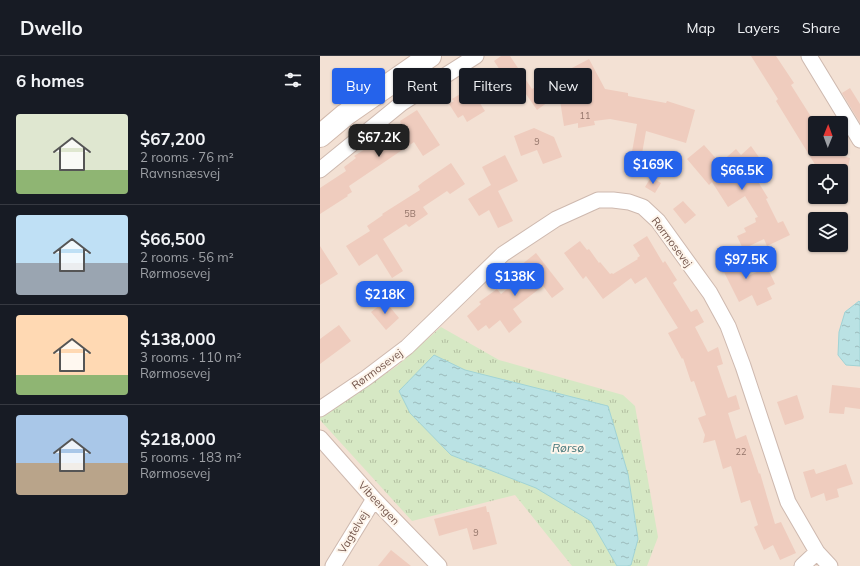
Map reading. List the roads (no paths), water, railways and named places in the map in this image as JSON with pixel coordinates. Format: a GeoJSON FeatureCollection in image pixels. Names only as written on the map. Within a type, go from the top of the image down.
{"type":"FeatureCollection","features":[{"type":"Feature","properties":{"kind":"main road"},"geometry":{"type":"LineString","coordinates":[[320,136],[345,115],[430,56]]}},
{"type":"Feature","properties":{"kind":"street"},"geometry":{"type":"LineString","coordinates":[[320,170],[402,103],[476,56]]}},
{"type":"Feature","properties":{"kind":"street"},"geometry":{"type":"LineString","coordinates":[[809,56],[860,140]]}},
{"type":"Feature","properties":{"kind":"street","name":"Rørmosevej"},"geometry":{"type":"LineString","coordinates":[[320,409],[366,378],[407,347],[503,254],[556,219],[598,200],[629,202],[643,207],[658,221],[710,293],[728,326],[743,366],[788,502],[817,552],[830,566]]}},
{"type":"Feature","properties":{"kind":"street","name":"Vibeengen"},"geometry":{"type":"LineString","coordinates":[[320,438],[374,499],[439,566]]}},
{"type":"Feature","properties":{"kind":"street","name":"Vagtelvej"},"geometry":{"type":"LineString","coordinates":[[333,566],[374,499]]}},
{"type":"Feature","properties":{"kind":"street"},"geometry":{"type":"LineString","coordinates":[[802,566],[817,552]]}},
{"type":"Feature","properties":{"kind":"water"},"geometry":{"type":"Polygon","coordinates":[[[859,301],[860,366],[846,365],[838,355],[839,332],[845,312],[859,301]]]}},
{"type":"Feature","properties":{"kind":"water","name":"Rørsø"},"geometry":{"type":"Polygon","coordinates":[[[434,355],[465,370],[608,406],[628,474],[638,539],[631,565],[617,566],[591,521],[536,488],[451,455],[410,413],[399,391],[434,355]]]}}]}
